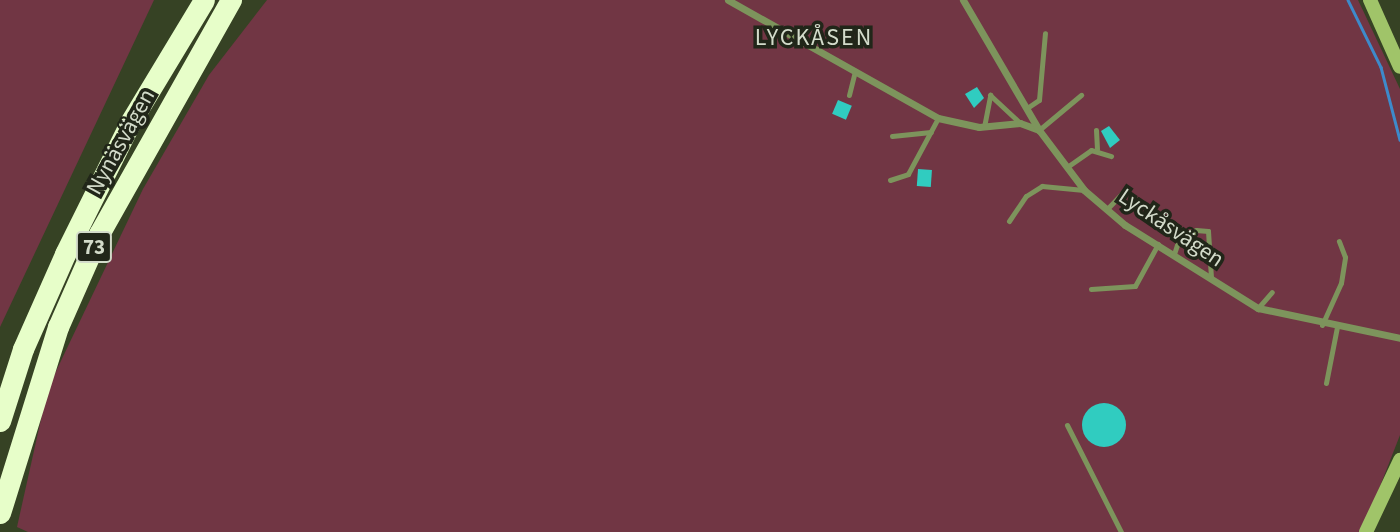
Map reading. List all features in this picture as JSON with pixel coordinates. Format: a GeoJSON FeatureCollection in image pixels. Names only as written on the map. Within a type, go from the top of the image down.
{"type":"FeatureCollection","features":[{"type":"Feature","properties":{"kind":"highway","name":"Nynäsvägen"},"geometry":{"type":"LineString","coordinates":[[0,421],[23,349],[65,254],[131,121],[204,0]]}},
{"type":"Feature","properties":{"kind":"highway","name":"Nynäsvägen"},"geometry":{"type":"LineString","coordinates":[[0,513],[58,327],[99,234],[230,0]]}},
{"type":"Feature","properties":{"kind":"street"},"geometry":{"type":"LineString","coordinates":[[728,0],[938,118],[984,127],[1020,123],[1039,130]]}},
{"type":"Feature","properties":{"kind":"street","name":"Lyckåsvägen"},"geometry":{"type":"LineString","coordinates":[[963,0],[1039,130],[1084,190],[1107,209],[1258,308],[1322,324],[1400,338]]}},
{"type":"Feature","properties":{"kind":"street"},"geometry":{"type":"LineString","coordinates":[[1370,0],[1400,66]]}},
{"type":"Feature","properties":{"kind":"street"},"geometry":{"type":"LineString","coordinates":[[1366,532],[1400,460]]}},
{"type":"Feature","properties":{"kind":"lane"},"geometry":{"type":"LineString","coordinates":[[1027,108],[1039,100],[1045,33]]}},
{"type":"Feature","properties":{"kind":"lane"},"geometry":{"type":"LineString","coordinates":[[849,95],[855,71]]}},
{"type":"Feature","properties":{"kind":"lane"},"geometry":{"type":"LineString","coordinates":[[984,127],[990,95],[1020,123]]}},
{"type":"Feature","properties":{"kind":"lane"},"geometry":{"type":"LineString","coordinates":[[1039,130],[1081,95]]}},
{"type":"Feature","properties":{"kind":"lane"},"geometry":{"type":"LineString","coordinates":[[890,180],[908,174],[938,118]]}},
{"type":"Feature","properties":{"kind":"lane"},"geometry":{"type":"LineString","coordinates":[[1096,130],[1097,149]]}},
{"type":"Feature","properties":{"kind":"lane"},"geometry":{"type":"LineString","coordinates":[[892,136],[931,132]]}},
{"type":"Feature","properties":{"kind":"lane"},"geometry":{"type":"LineString","coordinates":[[1067,167],[1097,149]]}},
{"type":"Feature","properties":{"kind":"lane"},"geometry":{"type":"LineString","coordinates":[[1097,149],[1111,156]]}},
{"type":"Feature","properties":{"kind":"lane"},"geometry":{"type":"LineString","coordinates":[[1009,221],[1026,196],[1042,186],[1084,190]]}},
{"type":"Feature","properties":{"kind":"lane"},"geometry":{"type":"LineString","coordinates":[[1107,209],[1126,189]]}},
{"type":"Feature","properties":{"kind":"lane"},"geometry":{"type":"LineString","coordinates":[[1174,254],[1177,245],[1196,230],[1208,231],[1211,278]]}},
{"type":"Feature","properties":{"kind":"lane"},"geometry":{"type":"LineString","coordinates":[[1322,324],[1341,283],[1345,257],[1339,241]]}},
{"type":"Feature","properties":{"kind":"lane"},"geometry":{"type":"LineString","coordinates":[[1091,289],[1135,286],[1158,244]]}},
{"type":"Feature","properties":{"kind":"lane"},"geometry":{"type":"LineString","coordinates":[[1258,308],[1272,292]]}},
{"type":"Feature","properties":{"kind":"lane"},"geometry":{"type":"LineString","coordinates":[[1326,383],[1337,327]]}},
{"type":"Feature","properties":{"kind":"lane"},"geometry":{"type":"LineString","coordinates":[[1066,425],[1121,532]]}},
{"type":"Feature","properties":{"kind":"shaded area"},"geometry":{"type":"Polygon","coordinates":[[[0,0],[154,0],[0,327],[0,0]]]}},
{"type":"Feature","properties":{"kind":"shaded area"},"geometry":{"type":"Polygon","coordinates":[[[267,0],[1358,0],[1400,89],[1400,435],[1368,517],[1360,532],[28,532],[17,527],[48,388],[143,189],[209,75],[267,0]]]}},
{"type":"Feature","properties":{"kind":"building"},"geometry":{"type":"Polygon","coordinates":[[[977,87],[984,98],[974,108],[965,94],[977,87]]]}},
{"type":"Feature","properties":{"kind":"building"},"geometry":{"type":"Polygon","coordinates":[[[838,100],[852,106],[846,120],[832,114],[838,100]]]}},
{"type":"Feature","properties":{"kind":"building"},"geometry":{"type":"Polygon","coordinates":[[[1109,126],[1120,140],[1110,148],[1101,131],[1109,126]]]}},
{"type":"Feature","properties":{"kind":"building"},"geometry":{"type":"Polygon","coordinates":[[[918,169],[932,170],[931,187],[917,186],[918,169]]]}},
{"type":"Feature","properties":{"kind":"building"},"geometry":{"type":"Polygon","coordinates":[[[1104,403],[1119,410],[1126,425],[1119,440],[1104,447],[1089,440],[1082,425],[1089,410],[1104,403]]]}},
{"type":"Feature","properties":{"kind":"waterway"},"geometry":{"type":"LineString","coordinates":[[1348,0],[1381,67],[1400,140]]}},
{"type":"Feature","properties":{"kind":"district","name":"LYCKÅSEN"},"geometry":{"type":"Point","coordinates":[814,38]}}]}
